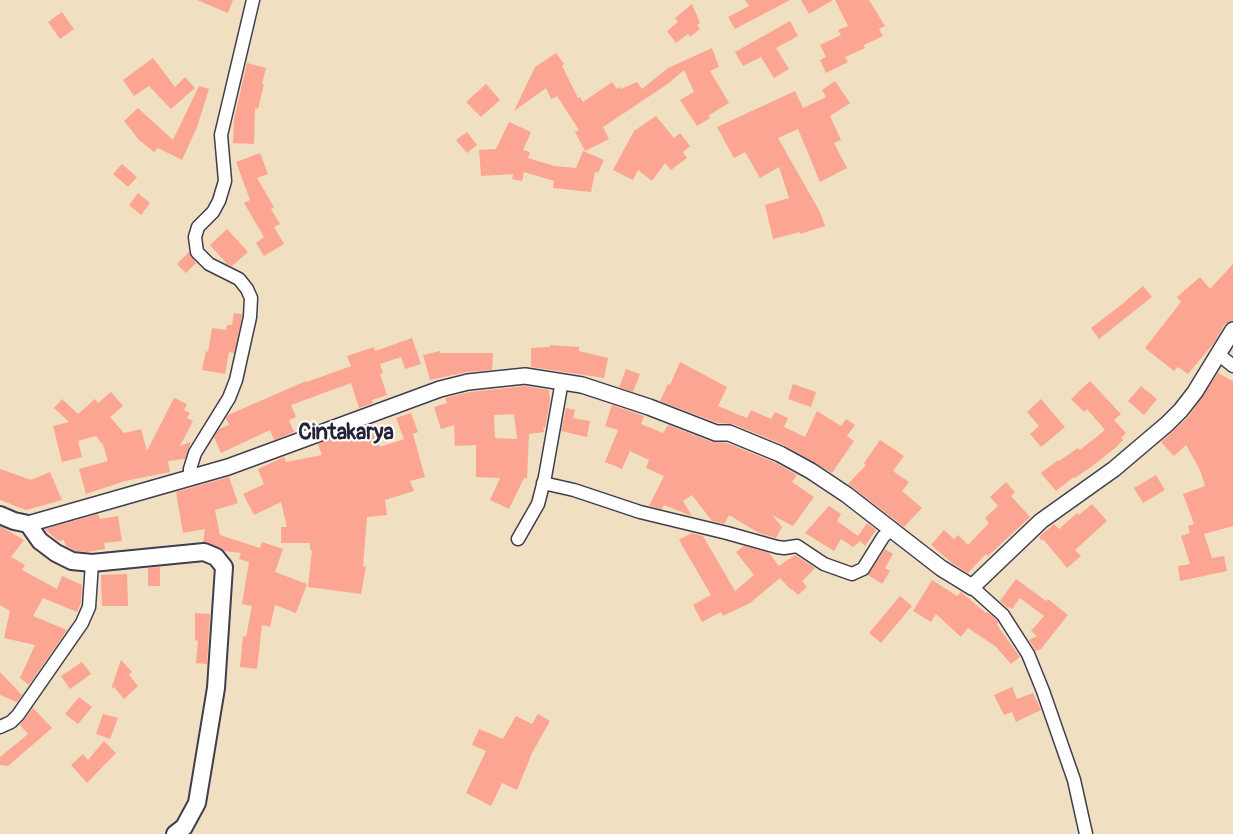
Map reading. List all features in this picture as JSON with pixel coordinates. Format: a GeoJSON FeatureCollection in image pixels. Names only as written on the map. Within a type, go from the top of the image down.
{"type":"FeatureCollection","features":[{"type":"Feature","properties":{"kind":"main road"},"geometry":{"type":"LineString","coordinates":[[0,515],[28,524],[40,541],[72,561],[92,563],[204,552],[216,557],[224,567],[216,688],[197,803],[184,827],[175,834]]}},
{"type":"Feature","properties":{"kind":"street"},"geometry":{"type":"LineString","coordinates":[[190,477],[190,469],[200,441],[220,413],[232,389],[250,317],[252,298],[247,289],[239,279],[209,264],[197,252],[195,237],[198,226],[213,212],[219,201],[225,181],[221,135],[253,0]]}},
{"type":"Feature","properties":{"kind":"street"},"geometry":{"type":"LineString","coordinates":[[972,587],[1041,521],[1114,469],[1167,424],[1195,392],[1233,330]]}},
{"type":"Feature","properties":{"kind":"street"},"geometry":{"type":"LineString","coordinates":[[1218,354],[1233,366]]}},
{"type":"Feature","properties":{"kind":"street"},"geometry":{"type":"LineString","coordinates":[[28,524],[228,467],[440,389],[468,382],[525,376],[562,381],[629,400],[716,433],[729,433],[811,471],[848,495],[946,572],[972,587],[1004,615],[1028,654],[1044,691],[1074,780],[1086,834]]}},
{"type":"Feature","properties":{"kind":"street"},"geometry":{"type":"LineString","coordinates":[[518,539],[537,504],[543,483],[562,381]]}},
{"type":"Feature","properties":{"kind":"street"},"geometry":{"type":"LineString","coordinates":[[543,483],[574,490],[640,512],[777,547],[797,546],[824,564],[852,574],[863,569],[882,537],[891,529]]}},
{"type":"Feature","properties":{"kind":"street"},"geometry":{"type":"LineString","coordinates":[[0,727],[12,722],[18,715],[82,623],[89,607],[92,563]]}},
{"type":"Feature","properties":{"kind":"building"},"geometry":{"type":"Polygon","coordinates":[[[197,0],[233,0],[228,13],[197,0]]]}},
{"type":"Feature","properties":{"kind":"building"},"geometry":{"type":"Polygon","coordinates":[[[745,0],[790,0],[735,29],[728,17],[749,6],[745,0]]]}},
{"type":"Feature","properties":{"kind":"building"},"geometry":{"type":"Polygon","coordinates":[[[801,0],[833,0],[809,14],[801,0]]]}},
{"type":"Feature","properties":{"kind":"building"},"geometry":{"type":"Polygon","coordinates":[[[835,0],[869,0],[885,26],[879,29],[883,36],[845,57],[848,62],[826,73],[820,60],[826,57],[820,45],[841,35],[838,30],[848,26],[835,0]]]}},
{"type":"Feature","properties":{"kind":"building"},"geometry":{"type":"Polygon","coordinates":[[[692,4],[700,23],[697,25],[700,29],[690,37],[688,34],[676,43],[667,31],[678,22],[675,18],[692,4]]]}},
{"type":"Feature","properties":{"kind":"building"},"geometry":{"type":"Polygon","coordinates":[[[62,12],[74,29],[60,39],[48,22],[62,12]]]}},
{"type":"Feature","properties":{"kind":"building"},"geometry":{"type":"Polygon","coordinates":[[[790,21],[798,36],[776,48],[789,69],[774,78],[761,57],[743,66],[735,52],[790,21]]]}},
{"type":"Feature","properties":{"kind":"building"},"geometry":{"type":"Polygon","coordinates":[[[712,48],[719,67],[710,71],[729,103],[709,115],[710,118],[697,126],[680,100],[694,92],[684,70],[669,83],[603,127],[609,139],[585,151],[575,132],[579,130],[557,96],[551,99],[546,88],[514,111],[535,67],[556,53],[564,64],[562,66],[578,98],[580,97],[583,102],[612,82],[617,89],[620,87],[621,89],[637,82],[642,89],[668,68],[712,48]]]}},
{"type":"Feature","properties":{"kind":"building"},"geometry":{"type":"Polygon","coordinates":[[[153,58],[175,87],[185,77],[195,88],[171,109],[149,86],[134,96],[123,80],[153,58]]]}},
{"type":"Feature","properties":{"kind":"building"},"geometry":{"type":"Polygon","coordinates":[[[247,63],[266,68],[258,109],[255,108],[254,144],[233,143],[234,119],[247,63]]]}},
{"type":"Feature","properties":{"kind":"building"},"geometry":{"type":"Polygon","coordinates":[[[835,81],[850,103],[830,116],[841,140],[834,143],[847,168],[820,182],[798,129],[778,138],[820,212],[825,226],[773,239],[765,205],[789,198],[779,167],[760,178],[745,152],[734,158],[717,127],[795,91],[803,108],[826,97],[822,90],[835,81]]]}},
{"type":"Feature","properties":{"kind":"building"},"geometry":{"type":"Polygon","coordinates":[[[486,84],[500,100],[481,117],[466,102],[486,84]]]}},
{"type":"Feature","properties":{"kind":"building"},"geometry":{"type":"Polygon","coordinates":[[[199,86],[209,89],[197,127],[182,160],[158,148],[154,152],[139,140],[124,121],[138,108],[173,140],[199,86]]]}},
{"type":"Feature","properties":{"kind":"building"},"geometry":{"type":"Polygon","coordinates":[[[656,116],[674,138],[680,133],[690,146],[683,152],[687,158],[671,170],[665,163],[652,181],[638,170],[633,180],[613,170],[634,131],[656,116]]]}},
{"type":"Feature","properties":{"kind":"building"},"geometry":{"type":"Polygon","coordinates":[[[509,122],[531,132],[523,150],[530,152],[528,158],[554,166],[576,168],[583,151],[604,160],[598,173],[595,172],[591,192],[553,188],[554,181],[524,172],[522,181],[512,179],[513,174],[481,176],[479,150],[496,149],[509,122]]]}},
{"type":"Feature","properties":{"kind":"building"},"geometry":{"type":"Polygon","coordinates":[[[467,132],[477,145],[467,153],[456,140],[467,132]]]}},
{"type":"Feature","properties":{"kind":"building"},"geometry":{"type":"Polygon","coordinates":[[[260,153],[268,174],[257,178],[274,207],[271,209],[280,224],[274,227],[284,244],[264,256],[256,243],[264,237],[244,203],[250,200],[236,162],[260,153]]]}},
{"type":"Feature","properties":{"kind":"building"},"geometry":{"type":"Polygon","coordinates":[[[122,164],[137,177],[128,187],[113,174],[122,164]]]}},
{"type":"Feature","properties":{"kind":"building"},"geometry":{"type":"Polygon","coordinates":[[[138,193],[150,203],[141,215],[129,205],[138,193]]]}},
{"type":"Feature","properties":{"kind":"building"},"geometry":{"type":"Polygon","coordinates":[[[227,229],[248,252],[232,266],[227,264],[210,245],[227,229]]]}},
{"type":"Feature","properties":{"kind":"building"},"geometry":{"type":"Polygon","coordinates":[[[189,252],[196,263],[186,273],[177,264],[189,252]]]}},
{"type":"Feature","properties":{"kind":"building"},"geometry":{"type":"Polygon","coordinates":[[[1233,264],[1233,320],[1225,324],[1214,343],[1188,374],[1178,367],[1174,371],[1145,348],[1181,302],[1177,297],[1200,277],[1210,289],[1233,264]]]}},
{"type":"Feature","properties":{"kind":"building"},"geometry":{"type":"Polygon","coordinates":[[[1143,286],[1152,297],[1099,339],[1091,328],[1143,286]]]}},
{"type":"Feature","properties":{"kind":"building"},"geometry":{"type":"Polygon","coordinates":[[[234,313],[242,314],[242,316],[234,353],[229,352],[225,374],[202,370],[212,328],[226,330],[227,325],[232,325],[234,313]]]}},
{"type":"Feature","properties":{"kind":"building"},"geometry":{"type":"Polygon","coordinates":[[[412,338],[421,364],[405,369],[401,357],[380,364],[383,373],[380,374],[387,395],[359,408],[351,383],[291,405],[296,417],[289,420],[294,432],[274,440],[270,430],[221,453],[214,437],[219,429],[229,425],[226,418],[228,415],[306,381],[351,366],[347,356],[374,347],[375,351],[412,338]]]}},
{"type":"Feature","properties":{"kind":"building"},"geometry":{"type":"Polygon","coordinates":[[[550,345],[579,347],[579,351],[608,358],[604,378],[531,367],[531,348],[550,347],[550,345]]]}},
{"type":"Feature","properties":{"kind":"building"},"geometry":{"type":"Polygon","coordinates":[[[440,351],[440,353],[493,353],[492,370],[467,372],[430,380],[423,355],[440,351]]]}},
{"type":"Feature","properties":{"kind":"building"},"geometry":{"type":"Polygon","coordinates":[[[680,362],[727,387],[718,406],[747,418],[751,410],[771,419],[775,412],[788,418],[784,427],[805,437],[817,411],[841,426],[846,419],[855,425],[847,436],[854,441],[832,473],[784,445],[733,424],[718,423],[660,401],[680,362]]]}},
{"type":"Feature","properties":{"kind":"building"},"geometry":{"type":"Polygon","coordinates":[[[626,369],[640,374],[633,392],[619,387],[626,369]]]}},
{"type":"Feature","properties":{"kind":"building"},"geometry":{"type":"Polygon","coordinates":[[[1218,373],[1233,381],[1233,526],[1204,534],[1212,558],[1224,556],[1227,571],[1180,581],[1178,566],[1190,564],[1181,536],[1190,533],[1188,526],[1194,524],[1183,494],[1205,486],[1200,470],[1186,445],[1174,456],[1161,442],[1189,416],[1218,373]]]}},
{"type":"Feature","properties":{"kind":"building"},"geometry":{"type":"Polygon","coordinates":[[[1090,381],[1121,414],[1114,420],[1126,433],[1115,448],[1056,491],[1041,473],[1078,448],[1080,450],[1105,430],[1087,409],[1084,412],[1071,399],[1090,381]]]}},
{"type":"Feature","properties":{"kind":"building"},"geometry":{"type":"Polygon","coordinates":[[[793,384],[816,392],[811,407],[788,399],[793,384]]]}},
{"type":"Feature","properties":{"kind":"building"},"geometry":{"type":"Polygon","coordinates":[[[525,386],[549,390],[550,401],[545,428],[543,427],[544,432],[529,434],[527,479],[524,478],[509,509],[490,500],[500,478],[476,477],[476,445],[455,446],[454,425],[441,429],[434,407],[447,403],[445,398],[470,392],[525,386]],[[514,414],[494,415],[495,438],[517,439],[514,414]]]}},
{"type":"Feature","properties":{"kind":"building"},"geometry":{"type":"Polygon","coordinates":[[[1141,386],[1157,399],[1144,415],[1128,401],[1141,386]]]}},
{"type":"Feature","properties":{"kind":"building"},"geometry":{"type":"Polygon","coordinates":[[[111,392],[123,406],[110,417],[124,433],[141,429],[147,451],[174,398],[187,404],[184,410],[190,413],[187,418],[193,421],[180,446],[190,442],[190,445],[185,459],[168,461],[170,472],[125,481],[86,494],[79,469],[108,461],[103,445],[96,436],[78,441],[82,457],[62,462],[53,426],[69,422],[54,408],[62,399],[78,414],[95,399],[98,403],[111,392]]]}},
{"type":"Feature","properties":{"kind":"building"},"geometry":{"type":"Polygon","coordinates":[[[1041,399],[1065,427],[1041,447],[1030,434],[1039,426],[1027,412],[1041,399]]]}},
{"type":"Feature","properties":{"kind":"building"},"geometry":{"type":"Polygon","coordinates":[[[612,405],[644,416],[641,424],[663,433],[668,425],[712,442],[727,443],[776,463],[797,475],[792,482],[814,497],[793,526],[772,515],[782,527],[776,538],[759,533],[729,515],[724,524],[712,521],[692,495],[683,501],[692,516],[664,505],[662,509],[649,506],[664,476],[646,468],[649,460],[630,451],[622,469],[605,462],[618,430],[605,426],[612,405]]]}},
{"type":"Feature","properties":{"kind":"building"},"geometry":{"type":"Polygon","coordinates":[[[566,408],[575,410],[573,418],[590,421],[587,437],[561,431],[566,408]]]}},
{"type":"Feature","properties":{"kind":"building"},"geometry":{"type":"Polygon","coordinates":[[[411,413],[418,432],[413,434],[425,477],[410,481],[414,491],[385,500],[387,515],[367,517],[363,566],[366,567],[361,594],[308,587],[312,550],[310,550],[310,543],[281,543],[281,527],[287,527],[281,502],[254,515],[243,494],[264,484],[258,469],[284,457],[286,462],[322,455],[318,444],[373,424],[380,447],[404,439],[396,418],[411,413]]]}},
{"type":"Feature","properties":{"kind":"building"},"geometry":{"type":"Polygon","coordinates":[[[880,440],[904,456],[893,471],[909,482],[902,491],[922,508],[904,527],[848,484],[866,465],[864,463],[880,440]]]}},
{"type":"Feature","properties":{"kind":"building"},"geometry":{"type":"Polygon","coordinates":[[[0,469],[31,480],[50,472],[62,500],[26,510],[0,500],[0,469]]]}},
{"type":"Feature","properties":{"kind":"building"},"geometry":{"type":"Polygon","coordinates":[[[1156,475],[1165,490],[1143,503],[1134,488],[1156,475]]]}},
{"type":"Feature","properties":{"kind":"building"},"geometry":{"type":"Polygon","coordinates":[[[229,477],[238,503],[215,510],[220,535],[260,548],[262,542],[283,549],[275,572],[307,584],[296,613],[275,605],[270,627],[262,625],[257,669],[240,667],[243,636],[246,637],[252,606],[242,604],[249,562],[239,559],[241,553],[224,551],[203,542],[205,529],[183,533],[176,492],[229,477]]]}},
{"type":"Feature","properties":{"kind":"building"},"geometry":{"type":"Polygon","coordinates":[[[1006,482],[1015,492],[1011,496],[1030,517],[988,556],[986,554],[968,573],[931,545],[944,530],[954,539],[958,535],[968,545],[989,523],[985,518],[998,506],[990,497],[1006,482]]]}},
{"type":"Feature","properties":{"kind":"building"},"geometry":{"type":"Polygon","coordinates":[[[1092,504],[1107,521],[1075,550],[1081,556],[1067,568],[1039,537],[1054,524],[1059,529],[1077,513],[1079,515],[1092,504]]]}},
{"type":"Feature","properties":{"kind":"building"},"geometry":{"type":"Polygon","coordinates":[[[829,506],[841,514],[837,521],[858,536],[867,523],[876,530],[865,546],[860,541],[853,547],[841,539],[834,551],[805,533],[829,506]]]}},
{"type":"Feature","properties":{"kind":"building"},"geometry":{"type":"Polygon","coordinates":[[[98,514],[100,519],[118,516],[122,541],[104,543],[105,549],[88,552],[75,551],[66,546],[64,540],[58,541],[45,529],[98,514]]]}},
{"type":"Feature","properties":{"kind":"building"},"geometry":{"type":"Polygon","coordinates":[[[0,526],[24,540],[11,557],[25,565],[22,570],[57,589],[62,576],[82,585],[81,602],[77,612],[43,598],[33,616],[67,630],[29,685],[20,678],[35,645],[4,638],[10,611],[0,605],[0,526]]]}},
{"type":"Feature","properties":{"kind":"building"},"geometry":{"type":"Polygon","coordinates":[[[691,533],[703,536],[735,591],[754,575],[736,552],[744,546],[769,553],[779,566],[795,555],[815,568],[802,581],[807,587],[798,595],[780,578],[750,603],[723,616],[721,612],[702,622],[693,605],[711,595],[679,540],[691,533]]]}},
{"type":"Feature","properties":{"kind":"building"},"geometry":{"type":"Polygon","coordinates":[[[885,549],[893,554],[885,568],[890,571],[882,584],[868,575],[885,549]]]}},
{"type":"Feature","properties":{"kind":"building"},"geometry":{"type":"Polygon","coordinates":[[[160,567],[160,586],[148,586],[148,568],[160,567]]]}},
{"type":"Feature","properties":{"kind":"building"},"geometry":{"type":"Polygon","coordinates":[[[127,574],[128,606],[102,606],[101,575],[127,574]]]}},
{"type":"Feature","properties":{"kind":"building"},"geometry":{"type":"Polygon","coordinates":[[[1016,579],[1068,615],[1041,649],[1036,651],[1029,640],[1037,636],[1031,631],[1044,616],[1020,598],[1012,609],[1000,601],[1016,579]]]}},
{"type":"Feature","properties":{"kind":"building"},"geometry":{"type":"Polygon","coordinates":[[[932,580],[957,596],[961,592],[997,620],[997,625],[1020,657],[1011,664],[995,646],[968,628],[961,637],[936,614],[931,622],[913,611],[932,580]]]}},
{"type":"Feature","properties":{"kind":"building"},"geometry":{"type":"Polygon","coordinates":[[[900,596],[912,606],[881,643],[869,633],[900,596]]]}},
{"type":"Feature","properties":{"kind":"building"},"geometry":{"type":"Polygon","coordinates":[[[195,613],[210,614],[207,664],[196,663],[198,641],[195,640],[195,613]]]}},
{"type":"Feature","properties":{"kind":"building"},"geometry":{"type":"Polygon","coordinates":[[[121,660],[132,672],[129,675],[138,686],[124,699],[114,687],[111,689],[121,660]]]}},
{"type":"Feature","properties":{"kind":"building"},"geometry":{"type":"Polygon","coordinates":[[[82,662],[91,674],[70,689],[61,676],[82,662]]]}},
{"type":"Feature","properties":{"kind":"building"},"geometry":{"type":"Polygon","coordinates":[[[0,672],[22,695],[17,702],[0,695],[0,672]]]}},
{"type":"Feature","properties":{"kind":"building"},"geometry":{"type":"Polygon","coordinates":[[[1012,687],[1017,699],[1033,693],[1041,710],[1016,722],[1012,712],[1004,715],[994,695],[1012,687]]]}},
{"type":"Feature","properties":{"kind":"building"},"geometry":{"type":"Polygon","coordinates":[[[79,697],[92,707],[78,724],[65,714],[79,697]]]}},
{"type":"Feature","properties":{"kind":"building"},"geometry":{"type":"Polygon","coordinates":[[[33,708],[52,728],[8,766],[0,765],[0,757],[28,734],[20,725],[33,708]]]}},
{"type":"Feature","properties":{"kind":"building"},"geometry":{"type":"Polygon","coordinates":[[[103,714],[118,718],[110,739],[96,734],[103,714]]]}},
{"type":"Feature","properties":{"kind":"building"},"geometry":{"type":"Polygon","coordinates":[[[538,714],[550,721],[532,753],[517,790],[502,783],[491,806],[466,793],[486,751],[472,745],[479,729],[503,739],[516,716],[532,724],[538,714]]]}},
{"type":"Feature","properties":{"kind":"building"},"geometry":{"type":"Polygon","coordinates":[[[104,741],[116,753],[87,783],[71,765],[83,754],[88,760],[104,741]]]}},
{"type":"Feature","properties":{"kind":"district","name":"Cintakarya"},"geometry":{"type":"Point","coordinates":[346,433]}}]}
